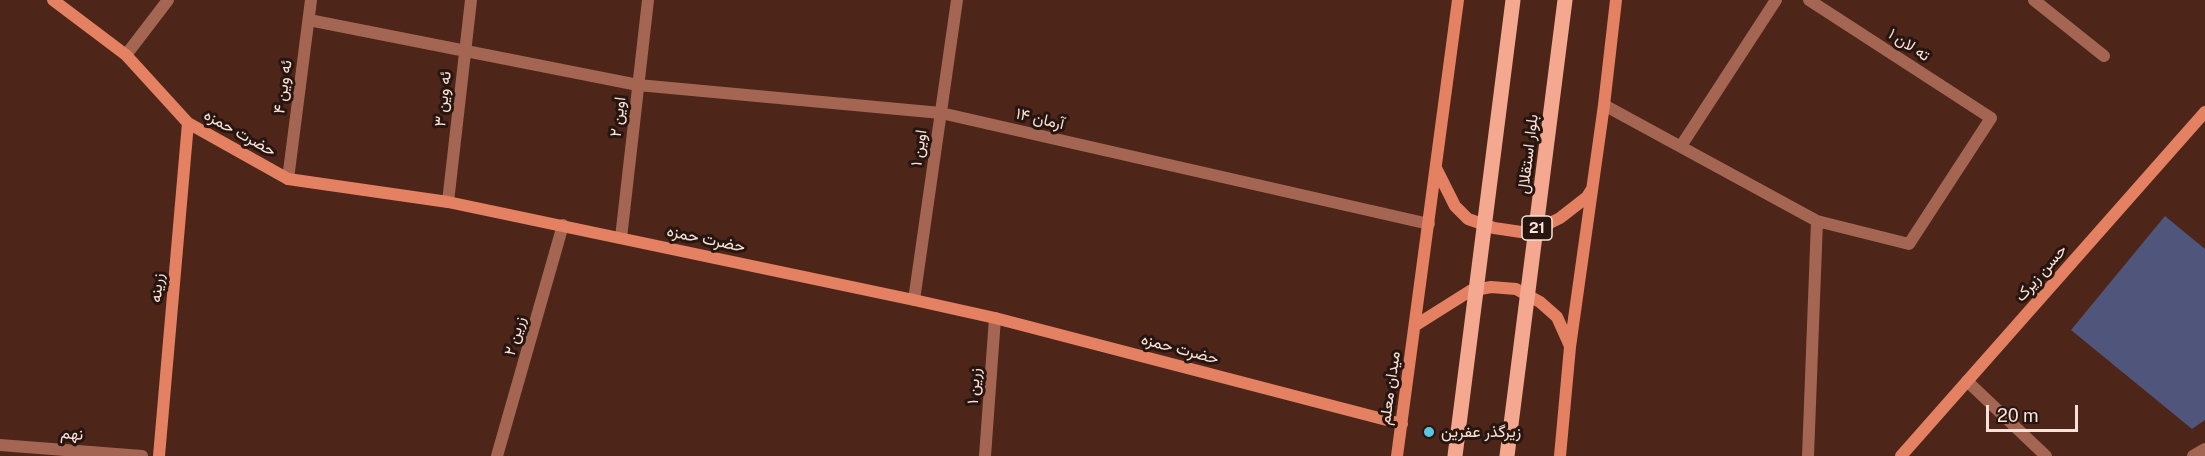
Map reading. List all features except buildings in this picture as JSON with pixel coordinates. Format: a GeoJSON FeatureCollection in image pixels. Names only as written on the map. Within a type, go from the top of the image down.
{"type":"FeatureCollection","features":[{"type":"Feature","properties":{"kind":"main road","name":"بلوار استقلال"},"geometry":{"type":"LineString","coordinates":[[1455,456],[1513,0]]}},
{"type":"Feature","properties":{"kind":"main road","name":"بلوار استقلال"},"geometry":{"type":"LineString","coordinates":[[1507,456],[1565,0]]}},
{"type":"Feature","properties":{"kind":"street","name":"حضرت حمزه"},"geometry":{"type":"LineString","coordinates":[[53,0],[126,55],[188,123],[288,179],[448,202],[914,300],[994,318],[1402,424]]}},
{"type":"Feature","properties":{"kind":"street"},"geometry":{"type":"LineString","coordinates":[[126,55],[168,0]]}},
{"type":"Feature","properties":{"kind":"street","name":"ئه وین ۴"},"geometry":{"type":"LineString","coordinates":[[288,179],[311,0]]}},
{"type":"Feature","properties":{"kind":"street","name":"ئه وین ۳"},"geometry":{"type":"LineString","coordinates":[[448,202],[471,0]]}},
{"type":"Feature","properties":{"kind":"street","name":"اوین ۲"},"geometry":{"type":"LineString","coordinates":[[621,238],[648,0]]}},
{"type":"Feature","properties":{"kind":"street","name":"اوین ۱"},"geometry":{"type":"LineString","coordinates":[[914,300],[957,0]]}},
{"type":"Feature","properties":{"kind":"street","name":"میدان معلم"},"geometry":{"type":"LineString","coordinates":[[1397,456],[1458,0]]}},
{"type":"Feature","properties":{"kind":"street"},"geometry":{"type":"LineString","coordinates":[[1560,456],[1570,347],[1604,105],[1616,0]]}},
{"type":"Feature","properties":{"kind":"street"},"geometry":{"type":"LineString","coordinates":[[1681,146],[1776,0]]}},
{"type":"Feature","properties":{"kind":"street","name":"ته لان ۱"},"geometry":{"type":"LineString","coordinates":[[1809,0],[1991,118],[1909,244],[1817,221]]}},
{"type":"Feature","properties":{"kind":"street"},"geometry":{"type":"LineString","coordinates":[[2034,0],[2104,56]]}},
{"type":"Feature","properties":{"kind":"street","name":"آرمان ۱۴"},"geometry":{"type":"LineString","coordinates":[[309,20],[638,85],[941,113],[1429,224]]}},
{"type":"Feature","properties":{"kind":"street"},"geometry":{"type":"LineString","coordinates":[[1604,105],[1817,221],[1808,456]]}},
{"type":"Feature","properties":{"kind":"street","name":"حسن زیرک"},"geometry":{"type":"LineString","coordinates":[[1901,456],[2205,111]]}},
{"type":"Feature","properties":{"kind":"street","name":"زرینه"},"geometry":{"type":"LineString","coordinates":[[159,456],[188,123]]}},
{"type":"Feature","properties":{"kind":"street"},"geometry":{"type":"LineString","coordinates":[[1436,167],[1455,207],[1468,219],[1494,228],[1521,232],[1544,226],[1560,218],[1590,192]]}},
{"type":"Feature","properties":{"kind":"street","name":"زرین ۲"},"geometry":{"type":"LineString","coordinates":[[497,456],[563,225]]}},
{"type":"Feature","properties":{"kind":"street"},"geometry":{"type":"LineString","coordinates":[[1416,325],[1470,291],[1491,286],[1516,289],[1540,302],[1557,317],[1570,347]]}},
{"type":"Feature","properties":{"kind":"street","name":"زرین ۱"},"geometry":{"type":"LineString","coordinates":[[986,456],[994,318]]}},
{"type":"Feature","properties":{"kind":"street"},"geometry":{"type":"LineString","coordinates":[[1967,381],[2046,456]]}},
{"type":"Feature","properties":{"kind":"street","name":"نهم"},"geometry":{"type":"LineString","coordinates":[[0,445],[142,456]]}},
{"type":"Feature","properties":{"kind":"street"},"geometry":{"type":"LineString","coordinates":[[2193,456],[2205,449]]}},
{"type":"Feature","properties":{"kind":"place","name":"زیرگذر عفرین"},"geometry":{"type":"Point","coordinates":[1429,432]}}]}
